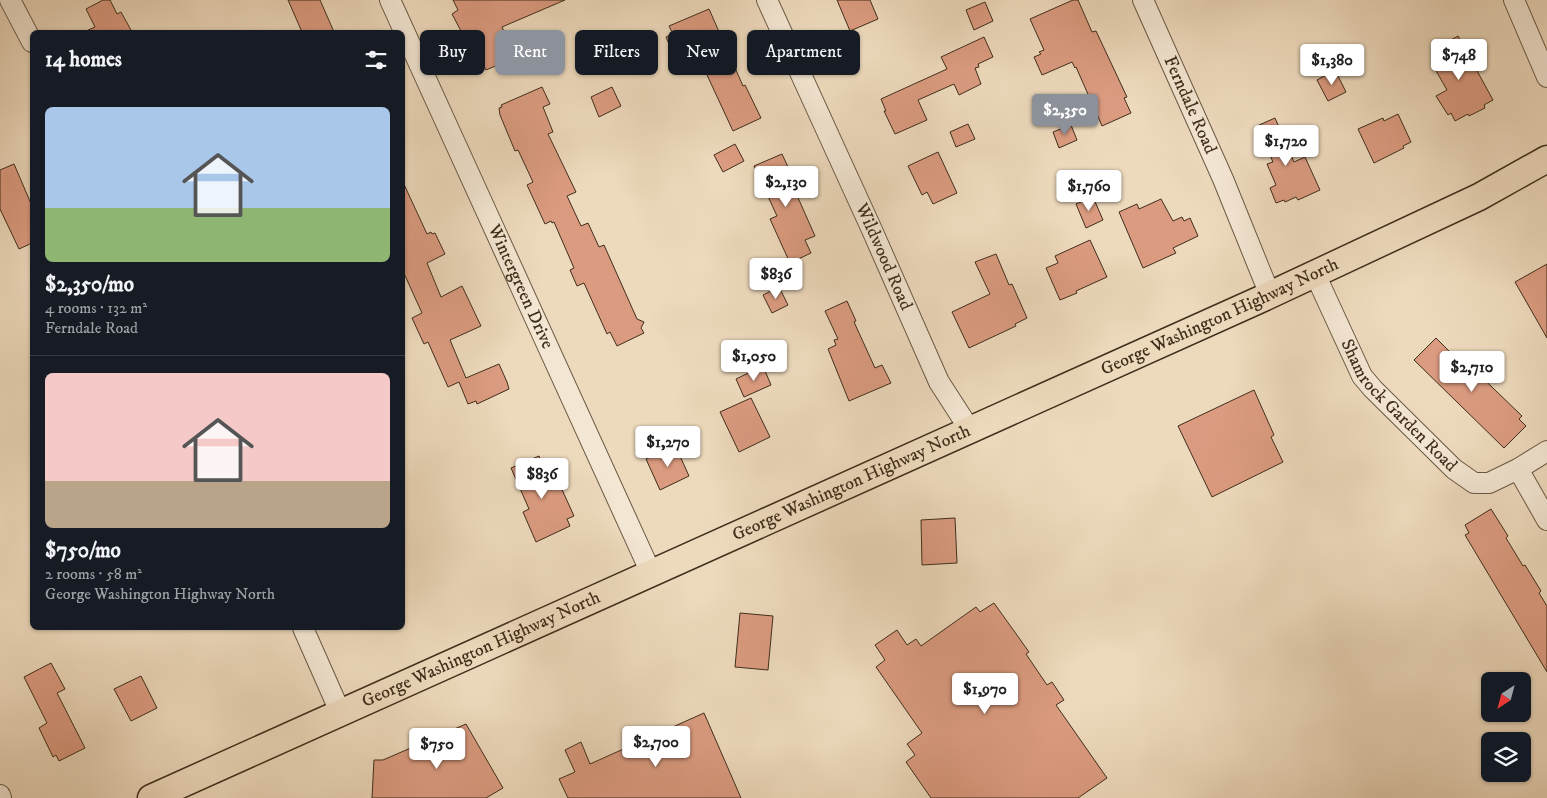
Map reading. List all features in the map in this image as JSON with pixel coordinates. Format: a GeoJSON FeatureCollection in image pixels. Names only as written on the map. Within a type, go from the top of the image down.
{"type":"FeatureCollection","features":[{"type":"Feature","properties":{"kind":"main road","name":"George Washington Highway North"},"geometry":{"type":"LineString","coordinates":[[151,798],[1270,295],[1479,197],[1547,159]]}},
{"type":"Feature","properties":{"kind":"street"},"geometry":{"type":"LineString","coordinates":[[10,0],[30,38]]}},
{"type":"Feature","properties":{"kind":"street","name":"Wintergreen Drive"},"geometry":{"type":"LineString","coordinates":[[390,0],[404,30]]}},
{"type":"Feature","properties":{"kind":"street","name":"Wildwood Road"},"geometry":{"type":"LineString","coordinates":[[767,0],[868,221],[938,382],[970,430]]}},
{"type":"Feature","properties":{"kind":"street","name":"Ferndale Road"},"geometry":{"type":"LineString","coordinates":[[1143,0],[1222,179],[1270,295]]}},
{"type":"Feature","properties":{"kind":"street"},"geometry":{"type":"LineString","coordinates":[[1514,0],[1547,76]]}},
{"type":"Feature","properties":{"kind":"street","name":"Wintergreen Drive"},"geometry":{"type":"LineString","coordinates":[[405,33],[652,573]]}},
{"type":"Feature","properties":{"kind":"street","name":"Shamrock Garden Road"},"geometry":{"type":"LineString","coordinates":[[1315,274],[1362,376],[1454,469],[1474,483],[1489,483],[1518,469],[1547,451]]}},
{"type":"Feature","properties":{"kind":"street"},"geometry":{"type":"LineString","coordinates":[[1518,469],[1547,520]]}},
{"type":"Feature","properties":{"kind":"street"},"geometry":{"type":"LineString","coordinates":[[304,630],[341,714]]}},
{"type":"Feature","properties":{"kind":"building"},"geometry":{"type":"Polygon","coordinates":[[[103,0],[110,0],[117,14],[121,12],[131,30],[88,30],[95,27],[86,9],[103,0]]]}},
{"type":"Feature","properties":{"kind":"building"},"geometry":{"type":"Polygon","coordinates":[[[288,0],[320,0],[333,30],[301,30],[288,0]]]}},
{"type":"Feature","properties":{"kind":"building"},"geometry":{"type":"Polygon","coordinates":[[[453,0],[565,0],[502,27],[503,30],[495,30],[495,66],[486,70],[485,30],[460,30],[452,14],[458,10],[453,0]]]}},
{"type":"Feature","properties":{"kind":"building"},"geometry":{"type":"Polygon","coordinates":[[[837,0],[870,0],[878,19],[850,30],[837,0]]]}},
{"type":"Feature","properties":{"kind":"building"},"geometry":{"type":"Polygon","coordinates":[[[1073,0],[1078,0],[1092,32],[1096,31],[1127,97],[1124,98],[1131,113],[1102,126],[1072,62],[1042,75],[1034,57],[1041,54],[1039,52],[1044,50],[1030,19],[1073,0]]]}},
{"type":"Feature","properties":{"kind":"building"},"geometry":{"type":"Polygon","coordinates":[[[985,2],[993,21],[974,30],[966,10],[985,2]]]}},
{"type":"Feature","properties":{"kind":"building"},"geometry":{"type":"Polygon","coordinates":[[[709,9],[718,30],[671,30],[669,26],[709,9]]]}},
{"type":"Feature","properties":{"kind":"building"},"geometry":{"type":"Polygon","coordinates":[[[1458,36],[1493,100],[1484,105],[1485,108],[1455,121],[1451,113],[1448,115],[1436,96],[1447,90],[1431,62],[1436,59],[1431,51],[1458,36]]]}},
{"type":"Feature","properties":{"kind":"building"},"geometry":{"type":"Polygon","coordinates":[[[984,37],[993,57],[978,64],[979,67],[975,68],[981,84],[959,95],[954,84],[918,100],[927,120],[895,134],[884,111],[886,111],[881,99],[947,69],[941,57],[984,37]]]}},
{"type":"Feature","properties":{"kind":"building"},"geometry":{"type":"Polygon","coordinates":[[[1335,70],[1346,92],[1328,101],[1317,80],[1335,70]]]}},
{"type":"Feature","properties":{"kind":"building"},"geometry":{"type":"Polygon","coordinates":[[[737,72],[761,118],[733,131],[707,75],[737,75],[737,72]]]}},
{"type":"Feature","properties":{"kind":"building"},"geometry":{"type":"Polygon","coordinates":[[[542,87],[550,104],[543,107],[553,132],[548,134],[576,192],[567,196],[581,226],[588,223],[599,247],[604,245],[637,319],[644,322],[641,328],[644,333],[617,346],[610,332],[607,334],[584,283],[577,286],[570,270],[574,268],[554,222],[552,223],[551,221],[545,224],[527,185],[533,182],[518,150],[515,151],[500,115],[499,108],[502,107],[501,105],[542,87]]]}},
{"type":"Feature","properties":{"kind":"building"},"geometry":{"type":"Polygon","coordinates":[[[612,87],[621,106],[599,117],[591,97],[612,87]]]}},
{"type":"Feature","properties":{"kind":"building"},"geometry":{"type":"Polygon","coordinates":[[[1398,114],[1411,142],[1403,146],[1404,148],[1374,163],[1358,129],[1383,118],[1384,121],[1398,114]]]}},
{"type":"Feature","properties":{"kind":"building"},"geometry":{"type":"Polygon","coordinates":[[[1275,118],[1294,162],[1305,157],[1320,190],[1298,200],[1296,197],[1285,202],[1284,200],[1276,203],[1270,188],[1276,185],[1267,164],[1273,162],[1257,126],[1275,118]]]}},
{"type":"Feature","properties":{"kind":"building"},"geometry":{"type":"Polygon","coordinates":[[[968,124],[975,139],[956,147],[950,132],[968,124]]]}},
{"type":"Feature","properties":{"kind":"building"},"geometry":{"type":"Polygon","coordinates":[[[1071,125],[1077,140],[1059,148],[1053,132],[1071,125]]]}},
{"type":"Feature","properties":{"kind":"building"},"geometry":{"type":"Polygon","coordinates":[[[735,144],[744,161],[723,172],[714,155],[735,144]]]}},
{"type":"Feature","properties":{"kind":"building"},"geometry":{"type":"Polygon","coordinates":[[[938,152],[957,193],[933,204],[927,192],[922,195],[908,166],[938,152]]]}},
{"type":"Feature","properties":{"kind":"building"},"geometry":{"type":"Polygon","coordinates":[[[782,154],[794,180],[791,182],[815,236],[805,240],[811,253],[790,263],[770,219],[777,216],[754,166],[782,154]]]}},
{"type":"Feature","properties":{"kind":"building"},"geometry":{"type":"Polygon","coordinates":[[[14,164],[30,201],[30,244],[19,249],[0,209],[0,170],[14,164]]]}},
{"type":"Feature","properties":{"kind":"building"},"geometry":{"type":"Polygon","coordinates":[[[405,186],[427,234],[435,233],[445,254],[427,263],[441,297],[462,286],[481,326],[450,340],[466,378],[499,364],[509,389],[477,404],[476,401],[468,404],[459,382],[448,387],[428,342],[424,344],[412,318],[422,313],[405,276],[405,186]]]}},
{"type":"Feature","properties":{"kind":"building"},"geometry":{"type":"Polygon","coordinates":[[[1093,197],[1103,220],[1086,228],[1076,204],[1093,197]]]}},
{"type":"Feature","properties":{"kind":"building"},"geometry":{"type":"Polygon","coordinates":[[[1161,199],[1173,221],[1182,217],[1184,221],[1190,218],[1198,236],[1173,248],[1176,253],[1143,268],[1119,212],[1137,204],[1139,209],[1161,199]]]}},
{"type":"Feature","properties":{"kind":"building"},"geometry":{"type":"Polygon","coordinates":[[[1090,240],[1107,277],[1060,300],[1046,268],[1058,263],[1055,256],[1090,240]]]}},
{"type":"Feature","properties":{"kind":"building"},"geometry":{"type":"Polygon","coordinates":[[[996,254],[1009,285],[1012,284],[1027,318],[1015,324],[1016,326],[969,348],[952,312],[990,294],[975,262],[996,254]]]}},
{"type":"Feature","properties":{"kind":"building"},"geometry":{"type":"Polygon","coordinates":[[[1547,264],[1547,338],[1515,282],[1547,264]]]}},
{"type":"Feature","properties":{"kind":"building"},"geometry":{"type":"Polygon","coordinates":[[[779,287],[788,305],[772,313],[763,295],[779,287]]]}},
{"type":"Feature","properties":{"kind":"building"},"geometry":{"type":"Polygon","coordinates":[[[847,301],[856,321],[854,322],[875,368],[882,365],[891,383],[849,401],[828,349],[836,345],[834,340],[838,339],[825,311],[847,301]]]}},
{"type":"Feature","properties":{"kind":"building"},"geometry":{"type":"Polygon","coordinates":[[[1436,338],[1463,365],[1466,362],[1522,416],[1519,419],[1526,426],[1504,448],[1414,360],[1436,338]]]}},
{"type":"Feature","properties":{"kind":"building"},"geometry":{"type":"Polygon","coordinates":[[[763,366],[771,385],[744,397],[736,379],[763,366]]]}},
{"type":"Feature","properties":{"kind":"building"},"geometry":{"type":"Polygon","coordinates":[[[1254,390],[1274,435],[1271,437],[1283,462],[1212,497],[1178,426],[1254,390]]]}},
{"type":"Feature","properties":{"kind":"building"},"geometry":{"type":"Polygon","coordinates":[[[751,398],[770,437],[739,452],[720,412],[751,398]]]}},
{"type":"Feature","properties":{"kind":"building"},"geometry":{"type":"Polygon","coordinates":[[[675,445],[689,476],[660,490],[646,459],[675,445]]]}},
{"type":"Feature","properties":{"kind":"building"},"geometry":{"type":"Polygon","coordinates":[[[539,456],[552,486],[559,483],[574,516],[567,519],[570,526],[536,542],[523,512],[529,509],[511,468],[539,456]]]}},
{"type":"Feature","properties":{"kind":"building"},"geometry":{"type":"Polygon","coordinates":[[[1491,509],[1508,536],[1506,538],[1523,566],[1525,565],[1541,591],[1539,593],[1547,606],[1547,672],[1465,535],[1469,533],[1465,525],[1491,509]]]}},
{"type":"Feature","properties":{"kind":"building"},"geometry":{"type":"Polygon","coordinates":[[[955,518],[957,563],[922,565],[921,520],[955,518]]]}},
{"type":"Feature","properties":{"kind":"building"},"geometry":{"type":"Polygon","coordinates":[[[994,603],[1029,652],[1026,654],[1047,685],[1052,682],[1064,700],[1056,705],[1107,778],[1078,798],[931,798],[906,762],[915,755],[907,744],[922,733],[876,667],[885,660],[875,645],[897,630],[907,645],[916,639],[921,646],[976,607],[980,612],[994,603]]]}},
{"type":"Feature","properties":{"kind":"building"},"geometry":{"type":"Polygon","coordinates":[[[740,613],[773,616],[768,670],[735,667],[740,613]]]}},
{"type":"Feature","properties":{"kind":"building"},"geometry":{"type":"Polygon","coordinates":[[[51,663],[65,689],[57,693],[85,748],[59,761],[56,755],[53,757],[39,728],[47,723],[24,677],[51,663]]]}},
{"type":"Feature","properties":{"kind":"building"},"geometry":{"type":"Polygon","coordinates":[[[141,676],[157,708],[131,721],[114,689],[141,676]]]}},
{"type":"Feature","properties":{"kind":"building"},"geometry":{"type":"Polygon","coordinates":[[[704,713],[741,798],[568,798],[559,779],[575,772],[565,750],[581,742],[590,764],[704,713]]]}},
{"type":"Feature","properties":{"kind":"building"},"geometry":{"type":"Polygon","coordinates":[[[466,724],[503,788],[486,798],[372,798],[374,760],[383,760],[466,724]]]}}]}
